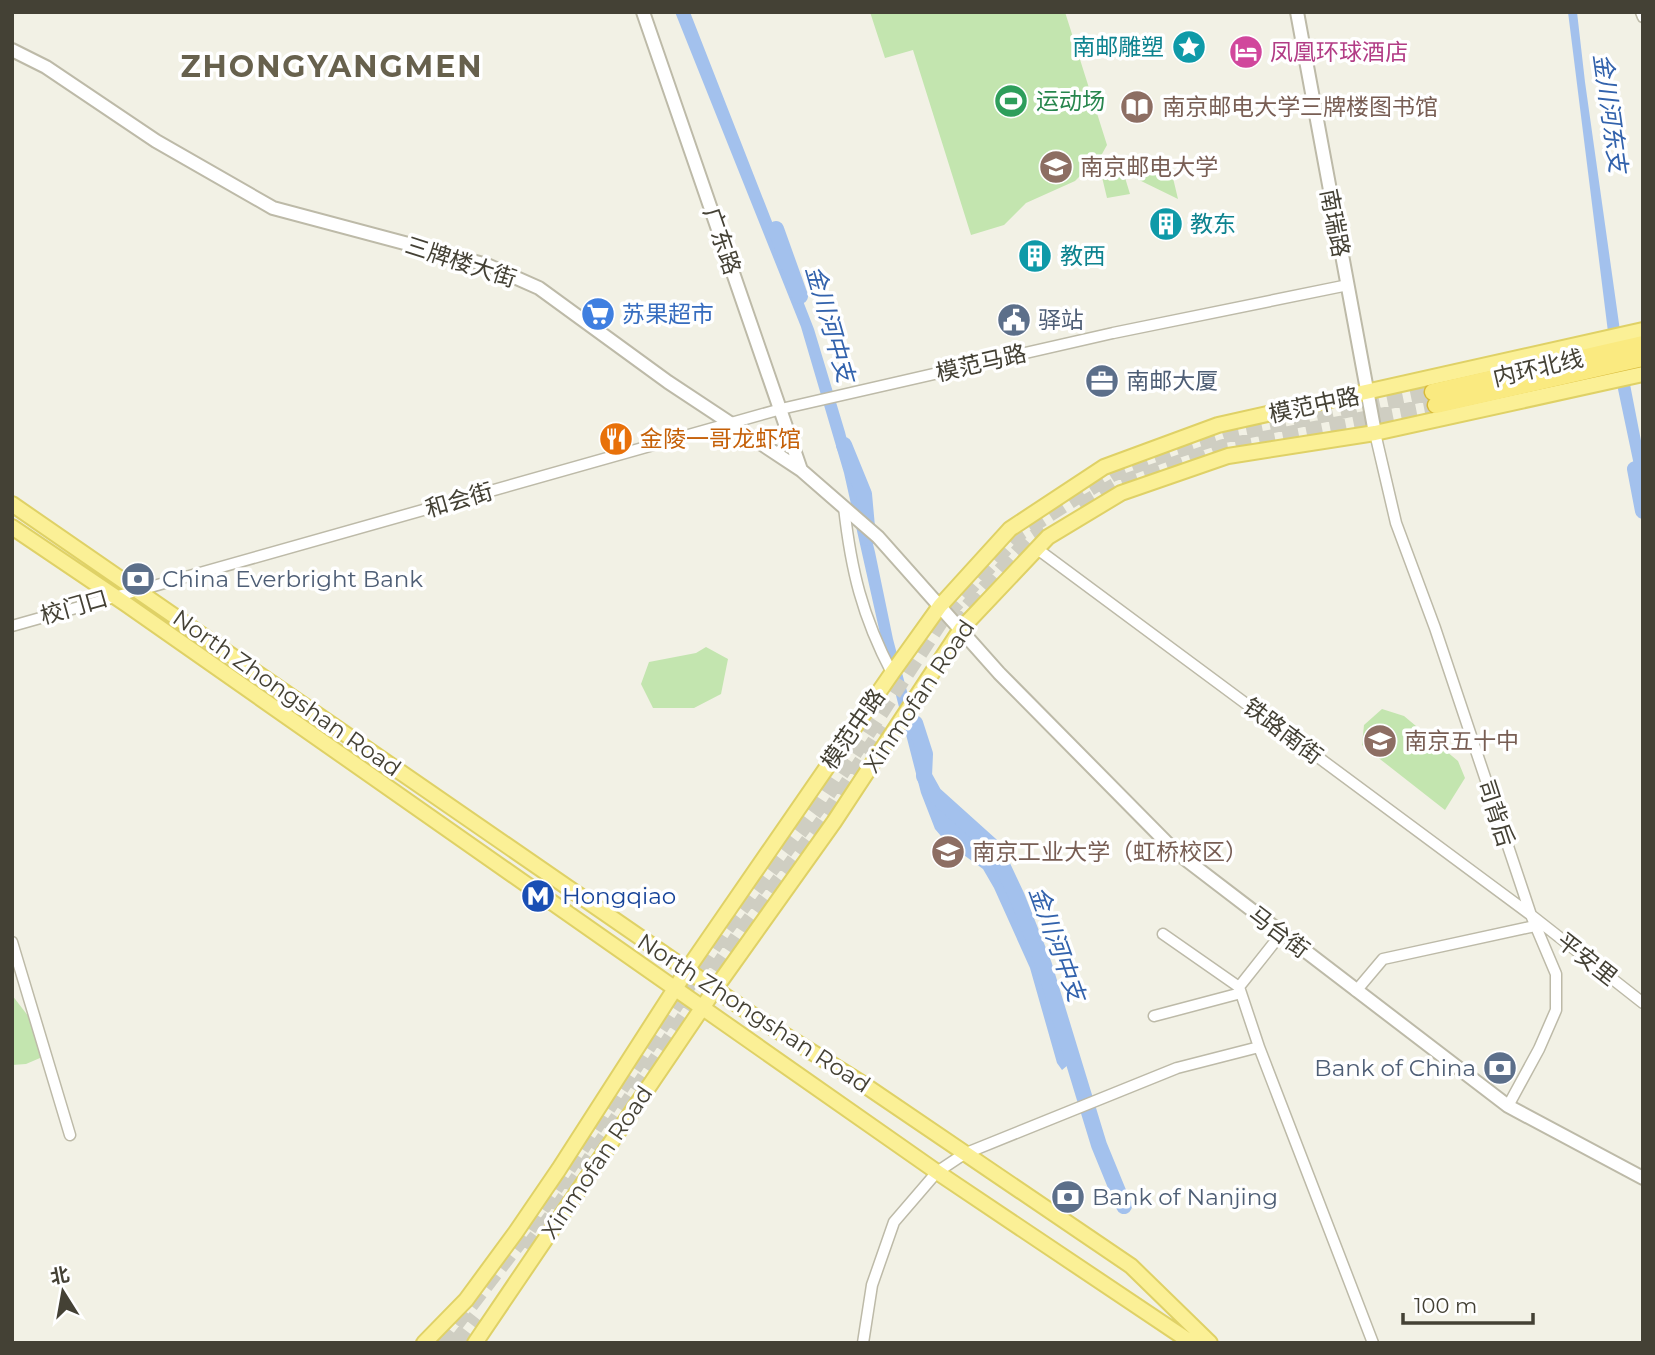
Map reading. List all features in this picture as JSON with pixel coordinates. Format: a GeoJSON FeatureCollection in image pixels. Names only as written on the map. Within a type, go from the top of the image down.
{"type":"FeatureCollection","features":[{"type":"Feature","properties":{"kind":"highway","name":"内环北线"},"geometry":{"type":"LineString","coordinates":[[1643,344],[1599,353],[1434,398],[1590,378],[1643,358]]}},
{"type":"Feature","properties":{"kind":"main road","name":"模范中路"},"geometry":{"type":"LineString","coordinates":[[424,1343],[466,1300],[516,1232],[687,970],[940,606],[1010,529],[1104,467],[1218,425],[1643,330]]}},
{"type":"Feature","properties":{"kind":"main road","name":"Xinmofan Road"},"geometry":{"type":"LineString","coordinates":[[475,1343],[715,989],[834,822],[961,629],[1036,548],[1061,527],[1121,493],[1228,456],[1375,433],[1590,378],[1643,374]]}},
{"type":"Feature","properties":{"kind":"main road","name":"North Zhongshan Road"},"geometry":{"type":"LineString","coordinates":[[12,504],[687,970],[863,1084],[1131,1266],[1210,1343]]}},
{"type":"Feature","properties":{"kind":"main road","name":"North Zhongshan Road"},"geometry":{"type":"LineString","coordinates":[[12,527],[937,1172],[1192,1343]]}},
{"type":"Feature","properties":{"kind":"street","name":"广东路"},"geometry":{"type":"LineString","coordinates":[[643,12],[801,470]]}},
{"type":"Feature","properties":{"kind":"street","name":"南瑞路"},"geometry":{"type":"LineString","coordinates":[[1297,12],[1375,433]]}},
{"type":"Feature","properties":{"kind":"street","name":"三牌楼大街"},"geometry":{"type":"LineString","coordinates":[[12,50],[46,68],[156,141],[273,208],[488,265],[539,288],[668,382],[801,470],[878,537],[961,629]]}},
{"type":"Feature","properties":{"kind":"street","name":"模范马路"},"geometry":{"type":"LineString","coordinates":[[781,409],[1113,333],[1348,285]]}},
{"type":"Feature","properties":{"kind":"street","name":"和会街"},"geometry":{"type":"LineString","coordinates":[[136,589],[781,409]]}},
{"type":"Feature","properties":{"kind":"street","name":"司背后"},"geometry":{"type":"LineString","coordinates":[[1375,433],[1395,523],[1435,628],[1531,915],[1556,974],[1556,1010],[1539,1049],[1508,1106]]}},
{"type":"Feature","properties":{"kind":"street"},"geometry":{"type":"LineString","coordinates":[[844,508],[850,562],[858,594],[878,648],[892,673]]}},
{"type":"Feature","properties":{"kind":"street","name":"铁路南街"},"geometry":{"type":"LineString","coordinates":[[1036,548],[1531,915]]}},
{"type":"Feature","properties":{"kind":"street","name":"校门口"},"geometry":{"type":"LineString","coordinates":[[12,626],[136,589]]}},
{"type":"Feature","properties":{"kind":"street","name":"马台街"},"geometry":{"type":"LineString","coordinates":[[961,629],[999,673],[1176,852],[1508,1106],[1643,1178]]}},
{"type":"Feature","properties":{"kind":"street","name":"平安里"},"geometry":{"type":"LineString","coordinates":[[1531,915],[1643,1003]]}},
{"type":"Feature","properties":{"kind":"street"},"geometry":{"type":"LineString","coordinates":[[1356,991],[1383,959],[1535,926]]}},
{"type":"Feature","properties":{"kind":"street"},"geometry":{"type":"LineString","coordinates":[[1163,934],[1240,990],[1259,1047],[1373,1343]]}},
{"type":"Feature","properties":{"kind":"street"},"geometry":{"type":"LineString","coordinates":[[1154,1016],[1240,990],[1282,934]]}},
{"type":"Feature","properties":{"kind":"street"},"geometry":{"type":"LineString","coordinates":[[12,942],[71,1135]]}},
{"type":"Feature","properties":{"kind":"street"},"geometry":{"type":"LineString","coordinates":[[863,1343],[872,1285],[894,1222],[937,1172],[964,1154],[1177,1068],[1259,1047]]}},
{"type":"Feature","properties":{"kind":"green space","name":"运动场"},"geometry":{"type":"Polygon","coordinates":[[[870,12],[1065,12],[1107,145],[1102,154],[1075,181],[1026,203],[1004,225],[971,235],[913,50],[885,58],[870,12]]]}},
{"type":"Feature","properties":{"kind":"green space"},"geometry":{"type":"Polygon","coordinates":[[[1168,157],[1178,199],[1137,179],[1133,167],[1168,157]]]}},
{"type":"Feature","properties":{"kind":"green space"},"geometry":{"type":"Polygon","coordinates":[[[1119,158],[1130,194],[1107,198],[1101,173],[1119,158]]]}},
{"type":"Feature","properties":{"kind":"green space"},"geometry":{"type":"Polygon","coordinates":[[[706,647],[728,659],[721,694],[694,708],[653,708],[641,684],[649,662],[696,653],[706,647]]]}},
{"type":"Feature","properties":{"kind":"green space"},"geometry":{"type":"Polygon","coordinates":[[[1382,709],[1404,716],[1458,761],[1465,778],[1445,810],[1362,745],[1364,725],[1382,709]]]}},
{"type":"Feature","properties":{"kind":"green space"},"geometry":{"type":"Polygon","coordinates":[[[12,995],[42,1034],[40,1058],[26,1064],[12,1065],[12,995]]]}},
{"type":"Feature","properties":{"kind":"water"},"geometry":{"type":"Polygon","coordinates":[[[675,12],[690,12],[814,329],[845,432],[875,552],[893,639],[931,781],[947,807],[977,837],[995,864],[1035,954],[1061,1031],[1068,1065],[1062,1070],[1057,1063],[1030,968],[994,888],[983,869],[946,842],[935,829],[921,793],[879,629],[844,473],[801,327],[675,12]]]}},
{"type":"Feature","properties":{"kind":"water"},"geometry":{"type":"Polygon","coordinates":[[[1568,12],[1577,12],[1621,338],[1643,451],[1643,508],[1611,356],[1568,12]]]}},
{"type":"Feature","properties":{"kind":"waterway","name":"金川河中支"},"geometry":{"type":"LineString","coordinates":[[776,229],[800,296]]}},
{"type":"Feature","properties":{"kind":"waterway","name":"金川河中支"},"geometry":{"type":"LineString","coordinates":[[844,445],[864,494],[868,538]]}},
{"type":"Feature","properties":{"kind":"waterway","name":"金川河东支"},"geometry":{"type":"LineString","coordinates":[[1635,469],[1643,511]]}},
{"type":"Feature","properties":{"kind":"waterway","name":"金川河中支"},"geometry":{"type":"LineString","coordinates":[[915,723],[925,754],[924,776],[934,794],[994,848],[1017,897],[1044,965],[1099,1145],[1124,1206]]}},
{"type":"Feature","properties":{"kind":"tunnel"},"geometry":{"type":"LineString","coordinates":[[441,1343],[526,1233],[722,934],[821,804],[942,619],[1018,534],[1112,474],[1171,452],[1225,435],[1433,392]]}},
{"type":"Feature","properties":{"kind":"tunnel"},"geometry":{"type":"LineString","coordinates":[[1080,506],[1116,485],[1223,447],[1436,405]]}},
{"type":"Feature","properties":{"kind":"tunnel"},"geometry":{"type":"LineString","coordinates":[[952,624],[1029,540],[1044,530]]}},
{"type":"Feature","properties":{"kind":"tunnel"},"geometry":{"type":"LineString","coordinates":[[527,1249],[556,1211],[743,929],[824,820],[884,727]]}},
{"type":"Feature","properties":{"kind":"tunnel"},"geometry":{"type":"LineString","coordinates":[[456,1343],[476,1317]]}},
{"type":"Feature","properties":{"kind":"place","name":"南邮雕塑"},"geometry":{"type":"Point","coordinates":[1189,47]}},
{"type":"Feature","properties":{"kind":"place","name":"凤凰环球酒店"},"geometry":{"type":"Point","coordinates":[1246,52]}},
{"type":"Feature","properties":{"kind":"place","name":"运动场"},"geometry":{"type":"Point","coordinates":[1011,101]}},
{"type":"Feature","properties":{"kind":"place","name":"南京邮电大学三牌楼图书馆"},"geometry":{"type":"Point","coordinates":[1137,107]}},
{"type":"Feature","properties":{"kind":"place","name":"南京邮电大学"},"geometry":{"type":"Point","coordinates":[1056,167]}},
{"type":"Feature","properties":{"kind":"place","name":"教东"},"geometry":{"type":"Point","coordinates":[1166,224]}},
{"type":"Feature","properties":{"kind":"place","name":"教西"},"geometry":{"type":"Point","coordinates":[1035,256]}},
{"type":"Feature","properties":{"kind":"place","name":"苏果超市"},"geometry":{"type":"Point","coordinates":[598,314]}},
{"type":"Feature","properties":{"kind":"place","name":"驿站"},"geometry":{"type":"Point","coordinates":[1014,320]}},
{"type":"Feature","properties":{"kind":"place","name":"南邮大厦"},"geometry":{"type":"Point","coordinates":[1102,381]}},
{"type":"Feature","properties":{"kind":"place","name":"金陵一哥龙虾馆"},"geometry":{"type":"Point","coordinates":[616,439]}},
{"type":"Feature","properties":{"kind":"place","name":"China Everbright Bank"},"geometry":{"type":"Point","coordinates":[138,579]}},
{"type":"Feature","properties":{"kind":"place","name":"南京五十中"},"geometry":{"type":"Point","coordinates":[1380,741]}},
{"type":"Feature","properties":{"kind":"place","name":"南京工业大学（虹桥校区）"},"geometry":{"type":"Point","coordinates":[948,852]}},
{"type":"Feature","properties":{"kind":"place","name":"Hongqiao"},"geometry":{"type":"Point","coordinates":[538,896]}},
{"type":"Feature","properties":{"kind":"place","name":"Bank of China"},"geometry":{"type":"Point","coordinates":[1500,1068]}},
{"type":"Feature","properties":{"kind":"place","name":"Bank of Nanjing"},"geometry":{"type":"Point","coordinates":[1068,1197]}},
{"type":"Feature","properties":{"kind":"district","name":"ZHONGYANGMEN"},"geometry":{"type":"Point","coordinates":[332,67]}}]}
